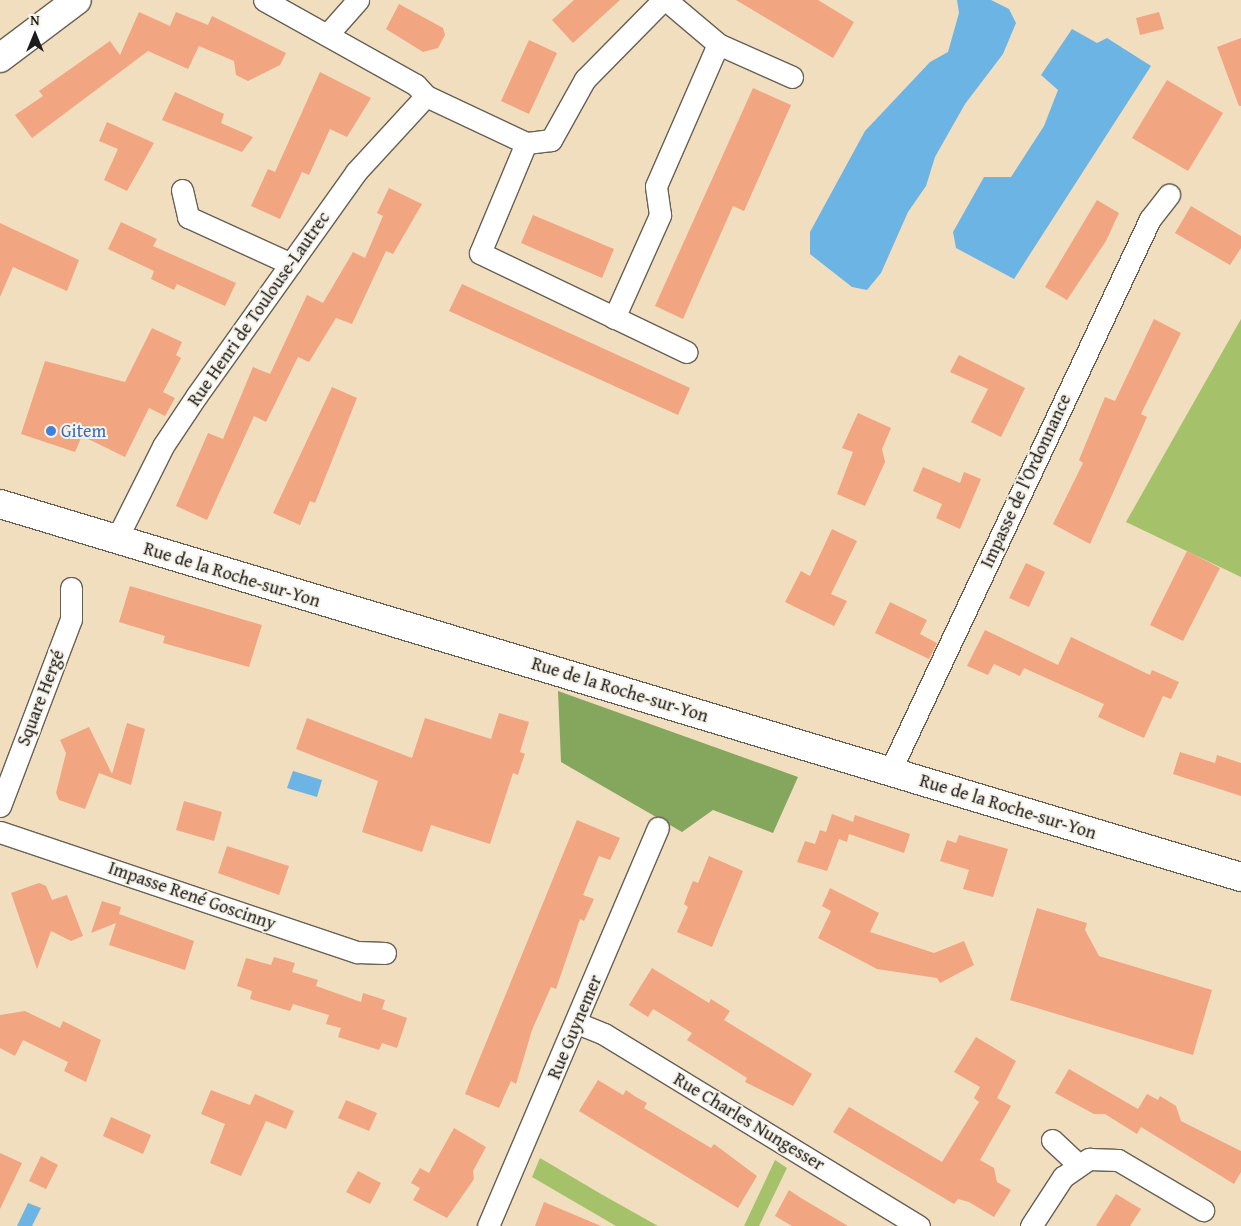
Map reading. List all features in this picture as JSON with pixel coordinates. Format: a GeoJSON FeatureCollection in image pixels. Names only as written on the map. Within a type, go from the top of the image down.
{"type":"FeatureCollection","features":[{"type":"Feature","properties":{"kind":"main road"},"geometry":{"type":"LineString","coordinates":[[0,58],[77,0]]}},
{"type":"Feature","properties":{"kind":"main road","name":"Rue de la Roche-sur-Yon"},"geometry":{"type":"LineString","coordinates":[[0,504],[1241,877]]}},
{"type":"Feature","properties":{"kind":"street"},"geometry":{"type":"LineString","coordinates":[[264,0],[416,85],[426,96],[526,143],[551,140],[585,79],[665,0],[718,44],[792,77]]}},
{"type":"Feature","properties":{"kind":"street"},"geometry":{"type":"LineString","coordinates":[[327,35],[358,0]]}},
{"type":"Feature","properties":{"kind":"street"},"geometry":{"type":"LineString","coordinates":[[614,318],[660,215],[656,186],[718,44]]}},
{"type":"Feature","properties":{"kind":"street","name":"Rue Henri de Toulouse-Lautrec"},"geometry":{"type":"LineString","coordinates":[[116,540],[163,446],[356,172],[426,96]]}},
{"type":"Feature","properties":{"kind":"street"},"geometry":{"type":"LineString","coordinates":[[526,143],[480,253],[686,352]]}},
{"type":"Feature","properties":{"kind":"street"},"geometry":{"type":"LineString","coordinates":[[182,190],[188,217],[291,264]]}},
{"type":"Feature","properties":{"kind":"street","name":"Impasse de l'Ordonnance"},"geometry":{"type":"LineString","coordinates":[[890,771],[1150,219],[1169,195]]}},
{"type":"Feature","properties":{"kind":"street","name":"Square Hergé"},"geometry":{"type":"LineString","coordinates":[[0,806],[71,619],[71,588]]}},
{"type":"Feature","properties":{"kind":"street","name":"Rue Guynemer"},"geometry":{"type":"LineString","coordinates":[[488,1226],[577,1023],[658,828]]}},
{"type":"Feature","properties":{"kind":"street","name":"Impasse René Goscinny"},"geometry":{"type":"LineString","coordinates":[[0,832],[357,952],[385,953]]}},
{"type":"Feature","properties":{"kind":"street","name":"Rue Charles Nungesser"},"geometry":{"type":"LineString","coordinates":[[577,1023],[604,1034],[920,1226]]}},
{"type":"Feature","properties":{"kind":"street"},"geometry":{"type":"LineString","coordinates":[[1052,1140],[1078,1164]]}},
{"type":"Feature","properties":{"kind":"street"},"geometry":{"type":"LineString","coordinates":[[1031,1226],[1063,1177],[1078,1164],[1089,1159],[1118,1160],[1203,1210]]}},
{"type":"Feature","properties":{"kind":"green space"},"geometry":{"type":"Polygon","coordinates":[[[1241,319],[1241,577],[1126,522],[1241,319]]]}},
{"type":"Feature","properties":{"kind":"green space"},"geometry":{"type":"Polygon","coordinates":[[[558,691],[798,777],[773,833],[713,810],[682,832],[561,762],[558,691]]]}},
{"type":"Feature","properties":{"kind":"green space"},"geometry":{"type":"Polygon","coordinates":[[[540,1158],[658,1226],[616,1226],[532,1177],[540,1158]]]}},
{"type":"Feature","properties":{"kind":"green space"},"geometry":{"type":"Polygon","coordinates":[[[775,1160],[787,1168],[759,1226],[744,1226],[775,1160]]]}},
{"type":"Feature","properties":{"kind":"water"},"geometry":{"type":"Polygon","coordinates":[[[957,0],[991,0],[1009,9],[1016,23],[1003,54],[965,104],[935,157],[926,186],[908,212],[881,273],[867,290],[852,287],[810,254],[810,232],[865,131],[930,62],[948,52],[959,13],[957,0]]]}},
{"type":"Feature","properties":{"kind":"water"},"geometry":{"type":"Polygon","coordinates":[[[1072,29],[1097,43],[1107,38],[1151,66],[1014,279],[956,248],[953,232],[984,177],[1011,177],[1044,126],[1058,90],[1041,75],[1072,29]]]}},
{"type":"Feature","properties":{"kind":"water"},"geometry":{"type":"Polygon","coordinates":[[[293,771],[322,780],[317,797],[287,788],[293,771]]]}},
{"type":"Feature","properties":{"kind":"water"},"geometry":{"type":"Polygon","coordinates":[[[28,1203],[41,1208],[32,1226],[17,1226],[28,1203]]]}},
{"type":"Feature","properties":{"kind":"building"},"geometry":{"type":"Polygon","coordinates":[[[574,0],[620,0],[573,43],[552,20],[574,0]]]}},
{"type":"Feature","properties":{"kind":"building"},"geometry":{"type":"Polygon","coordinates":[[[736,0],[818,0],[854,22],[833,58],[736,0]]]}},
{"type":"Feature","properties":{"kind":"building"},"geometry":{"type":"Polygon","coordinates":[[[399,4],[443,28],[445,35],[438,48],[423,52],[386,29],[399,4]]]}},
{"type":"Feature","properties":{"kind":"building"},"geometry":{"type":"Polygon","coordinates":[[[139,12],[170,26],[176,12],[208,25],[212,16],[286,53],[280,65],[248,81],[236,75],[234,61],[199,46],[188,69],[148,51],[32,138],[15,115],[43,96],[39,91],[110,41],[120,55],[139,12]]]}},
{"type":"Feature","properties":{"kind":"building"},"geometry":{"type":"Polygon","coordinates":[[[1159,12],[1164,29],[1140,35],[1136,18],[1159,12]]]}},
{"type":"Feature","properties":{"kind":"building"},"geometry":{"type":"Polygon","coordinates":[[[1241,38],[1241,106],[1239,106],[1217,47],[1241,38]]]}},
{"type":"Feature","properties":{"kind":"building"},"geometry":{"type":"Polygon","coordinates":[[[529,40],[557,53],[529,114],[501,101],[529,40]]]}},
{"type":"Feature","properties":{"kind":"building"},"geometry":{"type":"Polygon","coordinates":[[[320,72],[371,98],[347,137],[330,129],[309,175],[302,172],[280,219],[251,206],[268,169],[275,172],[320,72]]]}},
{"type":"Feature","properties":{"kind":"building"},"geometry":{"type":"Polygon","coordinates":[[[1167,80],[1223,113],[1188,171],[1132,138],[1167,80]]]}},
{"type":"Feature","properties":{"kind":"building"},"geometry":{"type":"Polygon","coordinates":[[[753,88],[791,105],[744,211],[733,206],[683,319],[655,306],[753,88]]]}},
{"type":"Feature","properties":{"kind":"building"},"geometry":{"type":"Polygon","coordinates":[[[175,92],[224,114],[221,123],[253,137],[242,152],[162,120],[175,92]]]}},
{"type":"Feature","properties":{"kind":"building"},"geometry":{"type":"Polygon","coordinates":[[[107,122],[154,143],[127,191],[104,180],[118,149],[99,141],[107,122]]]}},
{"type":"Feature","properties":{"kind":"building"},"geometry":{"type":"Polygon","coordinates":[[[389,188],[422,204],[393,254],[386,251],[352,324],[336,318],[309,362],[298,357],[266,422],[254,416],[207,520],[176,506],[208,433],[223,439],[253,367],[270,374],[307,295],[323,303],[353,252],[365,258],[383,216],[377,213],[389,188]]]}},
{"type":"Feature","properties":{"kind":"building"},"geometry":{"type":"Polygon","coordinates":[[[1097,200],[1119,213],[1106,241],[1067,300],[1045,287],[1097,200]]]}},
{"type":"Feature","properties":{"kind":"building"},"geometry":{"type":"Polygon","coordinates":[[[1191,206],[1241,236],[1241,248],[1230,265],[1175,233],[1191,206]]]}},
{"type":"Feature","properties":{"kind":"building"},"geometry":{"type":"Polygon","coordinates":[[[533,215],[614,249],[602,278],[521,243],[533,215]]]}},
{"type":"Feature","properties":{"kind":"building"},"geometry":{"type":"Polygon","coordinates":[[[121,222],[157,239],[153,246],[236,283],[225,306],[177,284],[174,290],[151,279],[154,271],[108,249],[121,222]]]}},
{"type":"Feature","properties":{"kind":"building"},"geometry":{"type":"Polygon","coordinates":[[[0,223],[79,260],[67,291],[13,267],[0,297],[0,223]]]}},
{"type":"Feature","properties":{"kind":"building"},"geometry":{"type":"Polygon","coordinates":[[[462,284],[690,388],[678,415],[449,311],[462,284]]]}},
{"type":"Feature","properties":{"kind":"building"},"geometry":{"type":"Polygon","coordinates":[[[1154,319],[1181,333],[1141,414],[1147,417],[1090,544],[1053,524],[1083,463],[1079,460],[1105,397],[1115,401],[1154,319]]]}},
{"type":"Feature","properties":{"kind":"building"},"geometry":{"type":"Polygon","coordinates":[[[152,328],[182,342],[176,355],[181,358],[163,392],[175,398],[165,416],[149,408],[125,457],[82,436],[75,452],[21,434],[45,361],[125,382],[152,328]]]}},
{"type":"Feature","properties":{"kind":"building"},"geometry":{"type":"Polygon","coordinates":[[[959,355],[1025,388],[1001,437],[971,422],[988,389],[950,372],[959,355]]]}},
{"type":"Feature","properties":{"kind":"building"},"geometry":{"type":"Polygon","coordinates":[[[332,387],[357,398],[315,503],[310,501],[300,525],[273,513],[332,387]]]}},
{"type":"Feature","properties":{"kind":"building"},"geometry":{"type":"Polygon","coordinates":[[[858,413],[891,428],[882,449],[885,462],[865,506],[837,494],[853,452],[842,448],[858,413]]]}},
{"type":"Feature","properties":{"kind":"building"},"geometry":{"type":"Polygon","coordinates":[[[923,467],[960,483],[964,472],[981,479],[960,529],[936,518],[942,504],[913,491],[923,467]]]}},
{"type":"Feature","properties":{"kind":"building"},"geometry":{"type":"Polygon","coordinates":[[[832,529],[857,541],[831,594],[847,601],[834,626],[785,602],[801,571],[810,576],[832,529]]]}},
{"type":"Feature","properties":{"kind":"building"},"geometry":{"type":"Polygon","coordinates":[[[1187,551],[1220,568],[1183,641],[1150,625],[1187,551]]]}},
{"type":"Feature","properties":{"kind":"building"},"geometry":{"type":"Polygon","coordinates":[[[1026,563],[1045,572],[1029,607],[1009,598],[1026,563]]]}},
{"type":"Feature","properties":{"kind":"building"},"geometry":{"type":"Polygon","coordinates":[[[130,586],[262,625],[249,667],[163,643],[165,636],[119,622],[130,586]]]}},
{"type":"Feature","properties":{"kind":"building"},"geometry":{"type":"Polygon","coordinates":[[[890,602],[927,620],[920,634],[937,643],[929,659],[875,633],[890,602]]]}},
{"type":"Feature","properties":{"kind":"building"},"geometry":{"type":"Polygon","coordinates":[[[985,630],[1058,665],[1071,637],[1150,675],[1152,670],[1179,682],[1171,699],[1163,696],[1144,738],[1098,717],[1104,704],[1024,668],[1020,676],[994,664],[988,675],[967,666],[985,630]]]}},
{"type":"Feature","properties":{"kind":"building"},"geometry":{"type":"Polygon","coordinates":[[[499,713],[529,722],[520,752],[525,754],[518,775],[513,773],[490,844],[431,825],[422,852],[362,832],[378,781],[296,749],[307,718],[412,758],[425,718],[491,739],[499,713]]]}},
{"type":"Feature","properties":{"kind":"building"},"geometry":{"type":"Polygon","coordinates":[[[127,723],[145,729],[131,785],[99,773],[85,809],[59,800],[56,793],[66,753],[60,740],[89,727],[112,774],[127,723]]]}},
{"type":"Feature","properties":{"kind":"building"},"geometry":{"type":"Polygon","coordinates":[[[1180,752],[1215,763],[1217,755],[1241,763],[1241,796],[1173,774],[1180,752]]]}},
{"type":"Feature","properties":{"kind":"building"},"geometry":{"type":"Polygon","coordinates":[[[184,801],[222,812],[214,841],[176,830],[184,801]]]}},
{"type":"Feature","properties":{"kind":"building"},"geometry":{"type":"Polygon","coordinates":[[[832,814],[853,822],[855,815],[910,834],[904,853],[849,834],[847,842],[839,839],[827,871],[797,862],[805,841],[815,844],[820,830],[826,832],[832,814]]]}},
{"type":"Feature","properties":{"kind":"building"},"geometry":{"type":"Polygon","coordinates":[[[577,820],[620,838],[610,860],[599,856],[583,895],[594,899],[584,921],[580,919],[556,989],[551,987],[532,1030],[516,1084],[511,1081],[499,1108],[465,1094],[577,820]]]}},
{"type":"Feature","properties":{"kind":"building"},"geometry":{"type":"Polygon","coordinates":[[[959,835],[1008,849],[993,897],[963,889],[969,870],[940,861],[947,840],[956,843],[959,835]]]}},
{"type":"Feature","properties":{"kind":"building"},"geometry":{"type":"Polygon","coordinates":[[[227,846],[289,866],[279,895],[218,873],[227,846]]]}},
{"type":"Feature","properties":{"kind":"building"},"geometry":{"type":"Polygon","coordinates":[[[709,856],[743,871],[712,947],[677,932],[688,907],[684,904],[693,881],[698,883],[709,856]]]}},
{"type":"Feature","properties":{"kind":"building"},"geometry":{"type":"Polygon","coordinates":[[[39,883],[46,886],[52,900],[67,895],[83,936],[71,941],[51,931],[37,969],[11,893],[39,883]]]}},
{"type":"Feature","properties":{"kind":"building"},"geometry":{"type":"Polygon","coordinates":[[[830,888],[879,913],[870,932],[934,953],[964,941],[974,965],[940,983],[937,978],[877,969],[818,938],[831,911],[822,906],[830,888]]]}},
{"type":"Feature","properties":{"kind":"building"},"geometry":{"type":"Polygon","coordinates":[[[102,901],[121,907],[119,914],[194,941],[185,970],[109,945],[116,923],[91,933],[102,901]]]}},
{"type":"Feature","properties":{"kind":"building"},"geometry":{"type":"Polygon","coordinates":[[[1037,908],[1087,923],[1085,930],[1099,956],[1212,990],[1193,1055],[1010,1000],[1037,908]]]}},
{"type":"Feature","properties":{"kind":"building"},"geometry":{"type":"Polygon","coordinates":[[[274,957],[295,963],[292,972],[318,980],[316,986],[361,1002],[363,993],[385,1000],[382,1009],[407,1018],[397,1048],[382,1043],[379,1050],[338,1037],[341,1028],[326,1024],[329,1015],[293,1004],[290,1011],[250,999],[252,991],[237,986],[246,958],[271,965],[274,957]]]}},
{"type":"Feature","properties":{"kind":"building"},"geometry":{"type":"Polygon","coordinates":[[[652,968],[709,1003],[711,999],[730,1011],[724,1020],[812,1074],[793,1106],[745,1082],[747,1078],[687,1040],[692,1033],[673,1021],[653,1009],[648,1017],[629,1005],[652,968]]]}},
{"type":"Feature","properties":{"kind":"building"},"geometry":{"type":"Polygon","coordinates":[[[25,1011],[60,1028],[63,1021],[101,1040],[86,1082],[64,1071],[68,1062],[23,1040],[15,1056],[0,1048],[0,1015],[25,1011]]]}},
{"type":"Feature","properties":{"kind":"building"},"geometry":{"type":"Polygon","coordinates":[[[976,1037],[1016,1061],[997,1098],[1011,1106],[980,1160],[994,1168],[997,1182],[1011,1190],[994,1217],[969,1202],[958,1199],[954,1204],[833,1132],[849,1107],[942,1162],[979,1102],[974,1098],[980,1087],[954,1072],[976,1037]]]}},
{"type":"Feature","properties":{"kind":"building"},"geometry":{"type":"Polygon","coordinates":[[[1069,1069],[1138,1109],[1147,1094],[1158,1100],[1160,1096],[1176,1106],[1181,1121],[1241,1151],[1241,1172],[1234,1184],[1141,1127],[1137,1134],[1105,1114],[1094,1114],[1055,1093],[1069,1069]]]}},
{"type":"Feature","properties":{"kind":"building"},"geometry":{"type":"Polygon","coordinates":[[[598,1080],[623,1095],[626,1090],[647,1103],[644,1108],[711,1148],[714,1144],[757,1176],[738,1208],[579,1111],[598,1080]]]}},
{"type":"Feature","properties":{"kind":"building"},"geometry":{"type":"Polygon","coordinates":[[[211,1090],[250,1105],[255,1094],[294,1111],[286,1129],[266,1121],[241,1176],[210,1163],[225,1124],[201,1114],[211,1090]]]}},
{"type":"Feature","properties":{"kind":"building"},"geometry":{"type":"Polygon","coordinates":[[[346,1100],[377,1113],[369,1131],[338,1118],[346,1100]]]}},
{"type":"Feature","properties":{"kind":"building"},"geometry":{"type":"Polygon","coordinates":[[[111,1117],[151,1135],[143,1154],[103,1136],[111,1117]]]}},
{"type":"Feature","properties":{"kind":"building"},"geometry":{"type":"Polygon","coordinates":[[[454,1128],[486,1147],[473,1171],[474,1179],[447,1218],[413,1200],[420,1188],[411,1183],[420,1168],[429,1173],[454,1128]]]}},
{"type":"Feature","properties":{"kind":"building"},"geometry":{"type":"Polygon","coordinates":[[[0,1153],[22,1163],[0,1209],[0,1153]]]}},
{"type":"Feature","properties":{"kind":"building"},"geometry":{"type":"Polygon","coordinates":[[[41,1156],[58,1165],[46,1189],[29,1181],[41,1156]]]}},
{"type":"Feature","properties":{"kind":"building"},"geometry":{"type":"Polygon","coordinates":[[[358,1171],[381,1183],[370,1204],[346,1192],[358,1171]]]}},
{"type":"Feature","properties":{"kind":"building"},"geometry":{"type":"Polygon","coordinates":[[[789,1190],[848,1226],[792,1226],[775,1216],[789,1190]]]}},
{"type":"Feature","properties":{"kind":"building"},"geometry":{"type":"Polygon","coordinates":[[[1116,1194],[1141,1209],[1130,1226],[1096,1226],[1116,1194]]]}},
{"type":"Feature","properties":{"kind":"building"},"geometry":{"type":"Polygon","coordinates":[[[544,1202],[601,1226],[535,1226],[544,1202]]]}},
{"type":"Feature","properties":{"kind":"place","name":"Gitem"},"geometry":{"type":"Point","coordinates":[51,431]}}]}
